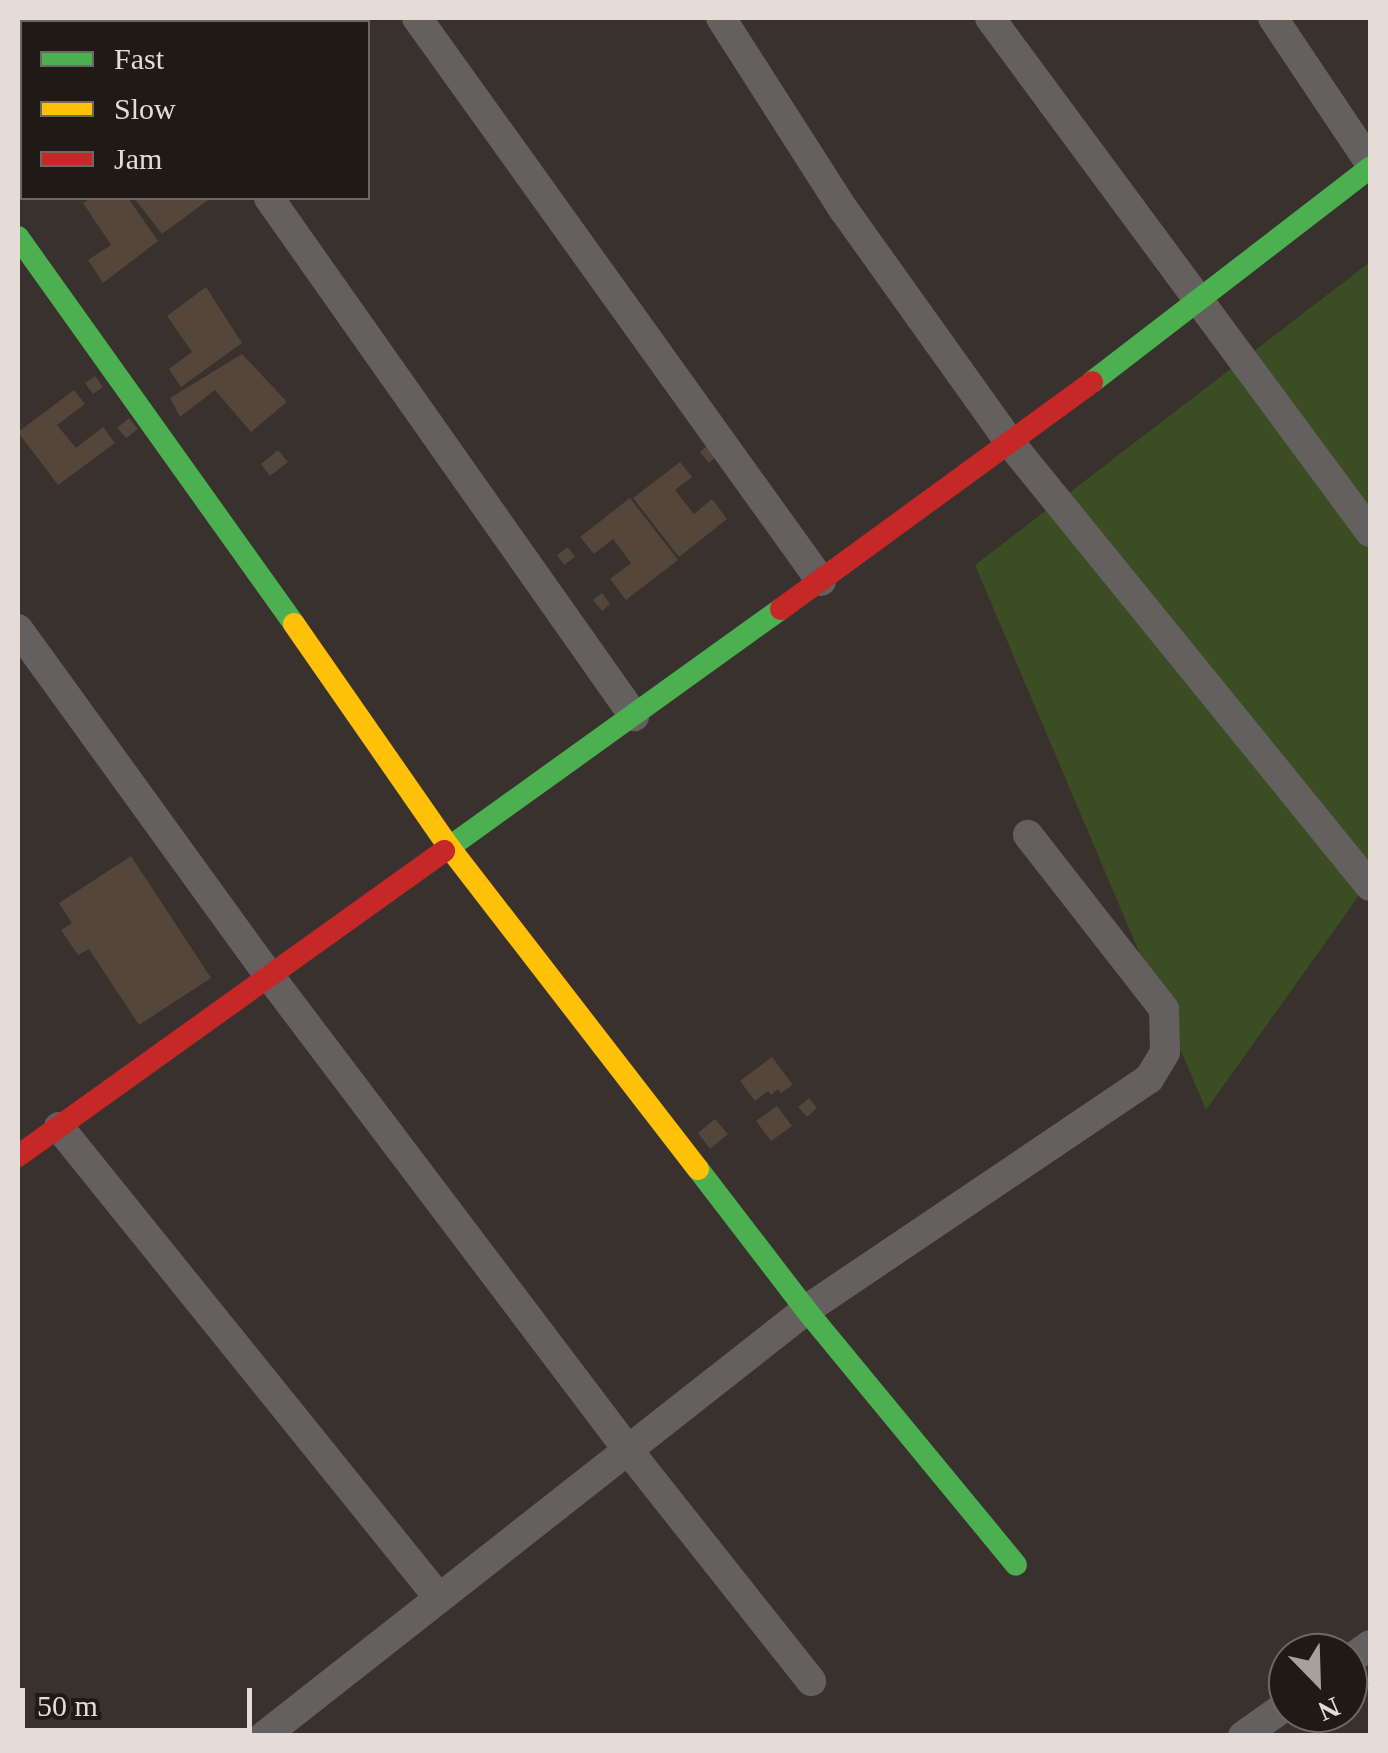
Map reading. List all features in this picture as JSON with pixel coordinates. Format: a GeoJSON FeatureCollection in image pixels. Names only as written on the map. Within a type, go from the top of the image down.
{"type":"FeatureCollection","features":[{"type":"Feature","properties":{"kind":"street"},"geometry":{"type":"LineString","coordinates":[[417,18],[821,581]]}},
{"type":"Feature","properties":{"kind":"street"},"geometry":{"type":"LineString","coordinates":[[721,18],[844,210],[1011,444],[1370,886]]}},
{"type":"Feature","properties":{"kind":"street"},"geometry":{"type":"LineString","coordinates":[[990,18],[1370,532]]}},
{"type":"Feature","properties":{"kind":"street"},"geometry":{"type":"LineString","coordinates":[[18,1156],[202,1028],[268,974],[1011,444],[1370,165],[1274,18]]}},
{"type":"Feature","properties":{"kind":"street"},"geometry":{"type":"LineString","coordinates":[[270,200],[634,716]]}},
{"type":"Feature","properties":{"kind":"street"},"geometry":{"type":"LineString","coordinates":[[18,237],[103,350],[449,848],[806,1310],[1016,1565]]}},
{"type":"Feature","properties":{"kind":"street"},"geometry":{"type":"LineString","coordinates":[[18,629],[268,974],[628,1450],[811,1681]]}},
{"type":"Feature","properties":{"kind":"street"},"geometry":{"type":"LineString","coordinates":[[264,1736],[806,1310],[1148,1079],[1165,1052],[1164,1010],[1028,834]]}},
{"type":"Feature","properties":{"kind":"street"},"geometry":{"type":"LineString","coordinates":[[59,1128],[439,1598]]}},
{"type":"Feature","properties":{"kind":"street"},"geometry":{"type":"LineString","coordinates":[[1243,1736],[1268,1718]]}},
{"type":"Feature","properties":{"kind":"green space"},"geometry":{"type":"Polygon","coordinates":[[[1370,262],[1370,880],[1206,1110],[975,565],[1370,262]]]}},
{"type":"Feature","properties":{"kind":"building"},"geometry":{"type":"Polygon","coordinates":[[[18,18],[94,20],[20,20],[20,27],[18,18]]]}},
{"type":"Feature","properties":{"kind":"building"},"geometry":{"type":"Polygon","coordinates":[[[129,200],[158,241],[103,283],[88,260],[111,245],[83,203],[129,200]]]}},
{"type":"Feature","properties":{"kind":"building"},"geometry":{"type":"Polygon","coordinates":[[[136,200],[208,200],[162,234],[136,200]]]}},
{"type":"Feature","properties":{"kind":"building"},"geometry":{"type":"Polygon","coordinates":[[[206,287],[242,343],[181,387],[169,369],[192,352],[167,316],[206,287]]]}},
{"type":"Feature","properties":{"kind":"building"},"geometry":{"type":"Polygon","coordinates":[[[242,354],[287,402],[251,432],[215,390],[180,417],[170,398],[242,354]]]}},
{"type":"Feature","properties":{"kind":"building"},"geometry":{"type":"Polygon","coordinates":[[[95,376],[103,387],[93,394],[85,383],[95,376]]]}},
{"type":"Feature","properties":{"kind":"building"},"geometry":{"type":"Polygon","coordinates":[[[74,390],[85,404],[57,425],[76,448],[103,427],[115,443],[58,485],[18,432],[74,390]]]}},
{"type":"Feature","properties":{"kind":"building"},"geometry":{"type":"Polygon","coordinates":[[[129,418],[138,429],[126,438],[117,428],[129,418]]]}},
{"type":"Feature","properties":{"kind":"building"},"geometry":{"type":"Polygon","coordinates":[[[711,442],[720,453],[709,463],[700,452],[711,442]]]}},
{"type":"Feature","properties":{"kind":"building"},"geometry":{"type":"Polygon","coordinates":[[[278,450],[288,462],[270,476],[261,464],[278,450]]]}},
{"type":"Feature","properties":{"kind":"building"},"geometry":{"type":"Polygon","coordinates":[[[680,462],[692,477],[675,490],[694,514],[712,499],[727,519],[679,557],[633,498],[680,462]]]}},
{"type":"Feature","properties":{"kind":"building"},"geometry":{"type":"Polygon","coordinates":[[[630,498],[678,560],[626,600],[610,579],[631,563],[613,539],[594,554],[580,537],[630,498]]]}},
{"type":"Feature","properties":{"kind":"building"},"geometry":{"type":"Polygon","coordinates":[[[568,547],[575,557],[564,565],[557,555],[568,547]]]}},
{"type":"Feature","properties":{"kind":"building"},"geometry":{"type":"Polygon","coordinates":[[[602,593],[610,604],[602,611],[593,600],[602,593]]]}},
{"type":"Feature","properties":{"kind":"building"},"geometry":{"type":"Polygon","coordinates":[[[131,856],[211,978],[139,1025],[89,949],[78,955],[61,930],[72,923],[59,903],[131,856]]]}},
{"type":"Feature","properties":{"kind":"building"},"geometry":{"type":"Polygon","coordinates":[[[772,1057],[793,1085],[781,1093],[778,1089],[771,1095],[768,1091],[755,1101],[740,1081],[772,1057]]]}},
{"type":"Feature","properties":{"kind":"building"},"geometry":{"type":"Polygon","coordinates":[[[809,1098],[817,1108],[807,1117],[798,1107],[809,1098]]]}},
{"type":"Feature","properties":{"kind":"building"},"geometry":{"type":"Polygon","coordinates":[[[777,1106],[792,1126],[771,1141],[756,1121],[777,1106]]]}},
{"type":"Feature","properties":{"kind":"building"},"geometry":{"type":"Polygon","coordinates":[[[715,1119],[728,1134],[710,1149],[698,1133],[715,1119]]]}},
{"type":"Feature","properties":{"kind":"traffic: fast"},"geometry":{"type":"LineString","coordinates":[[1092,382],[1370,168]]}},
{"type":"Feature","properties":{"kind":"traffic: fast"},"geometry":{"type":"LineString","coordinates":[[18,237],[294,624]]}},
{"type":"Feature","properties":{"kind":"traffic: fast"},"geometry":{"type":"LineString","coordinates":[[444,851],[781,609]]}},
{"type":"Feature","properties":{"kind":"traffic: fast"},"geometry":{"type":"LineString","coordinates":[[698,1169],[806,1310],[1016,1565]]}},
{"type":"Feature","properties":{"kind":"traffic: slow"},"geometry":{"type":"LineString","coordinates":[[294,624],[449,847],[698,1169]]}},
{"type":"Feature","properties":{"kind":"traffic: jam"},"geometry":{"type":"LineString","coordinates":[[781,609],[1092,382]]}},
{"type":"Feature","properties":{"kind":"traffic: jam"},"geometry":{"type":"LineString","coordinates":[[18,1156],[444,851]]}}]}
